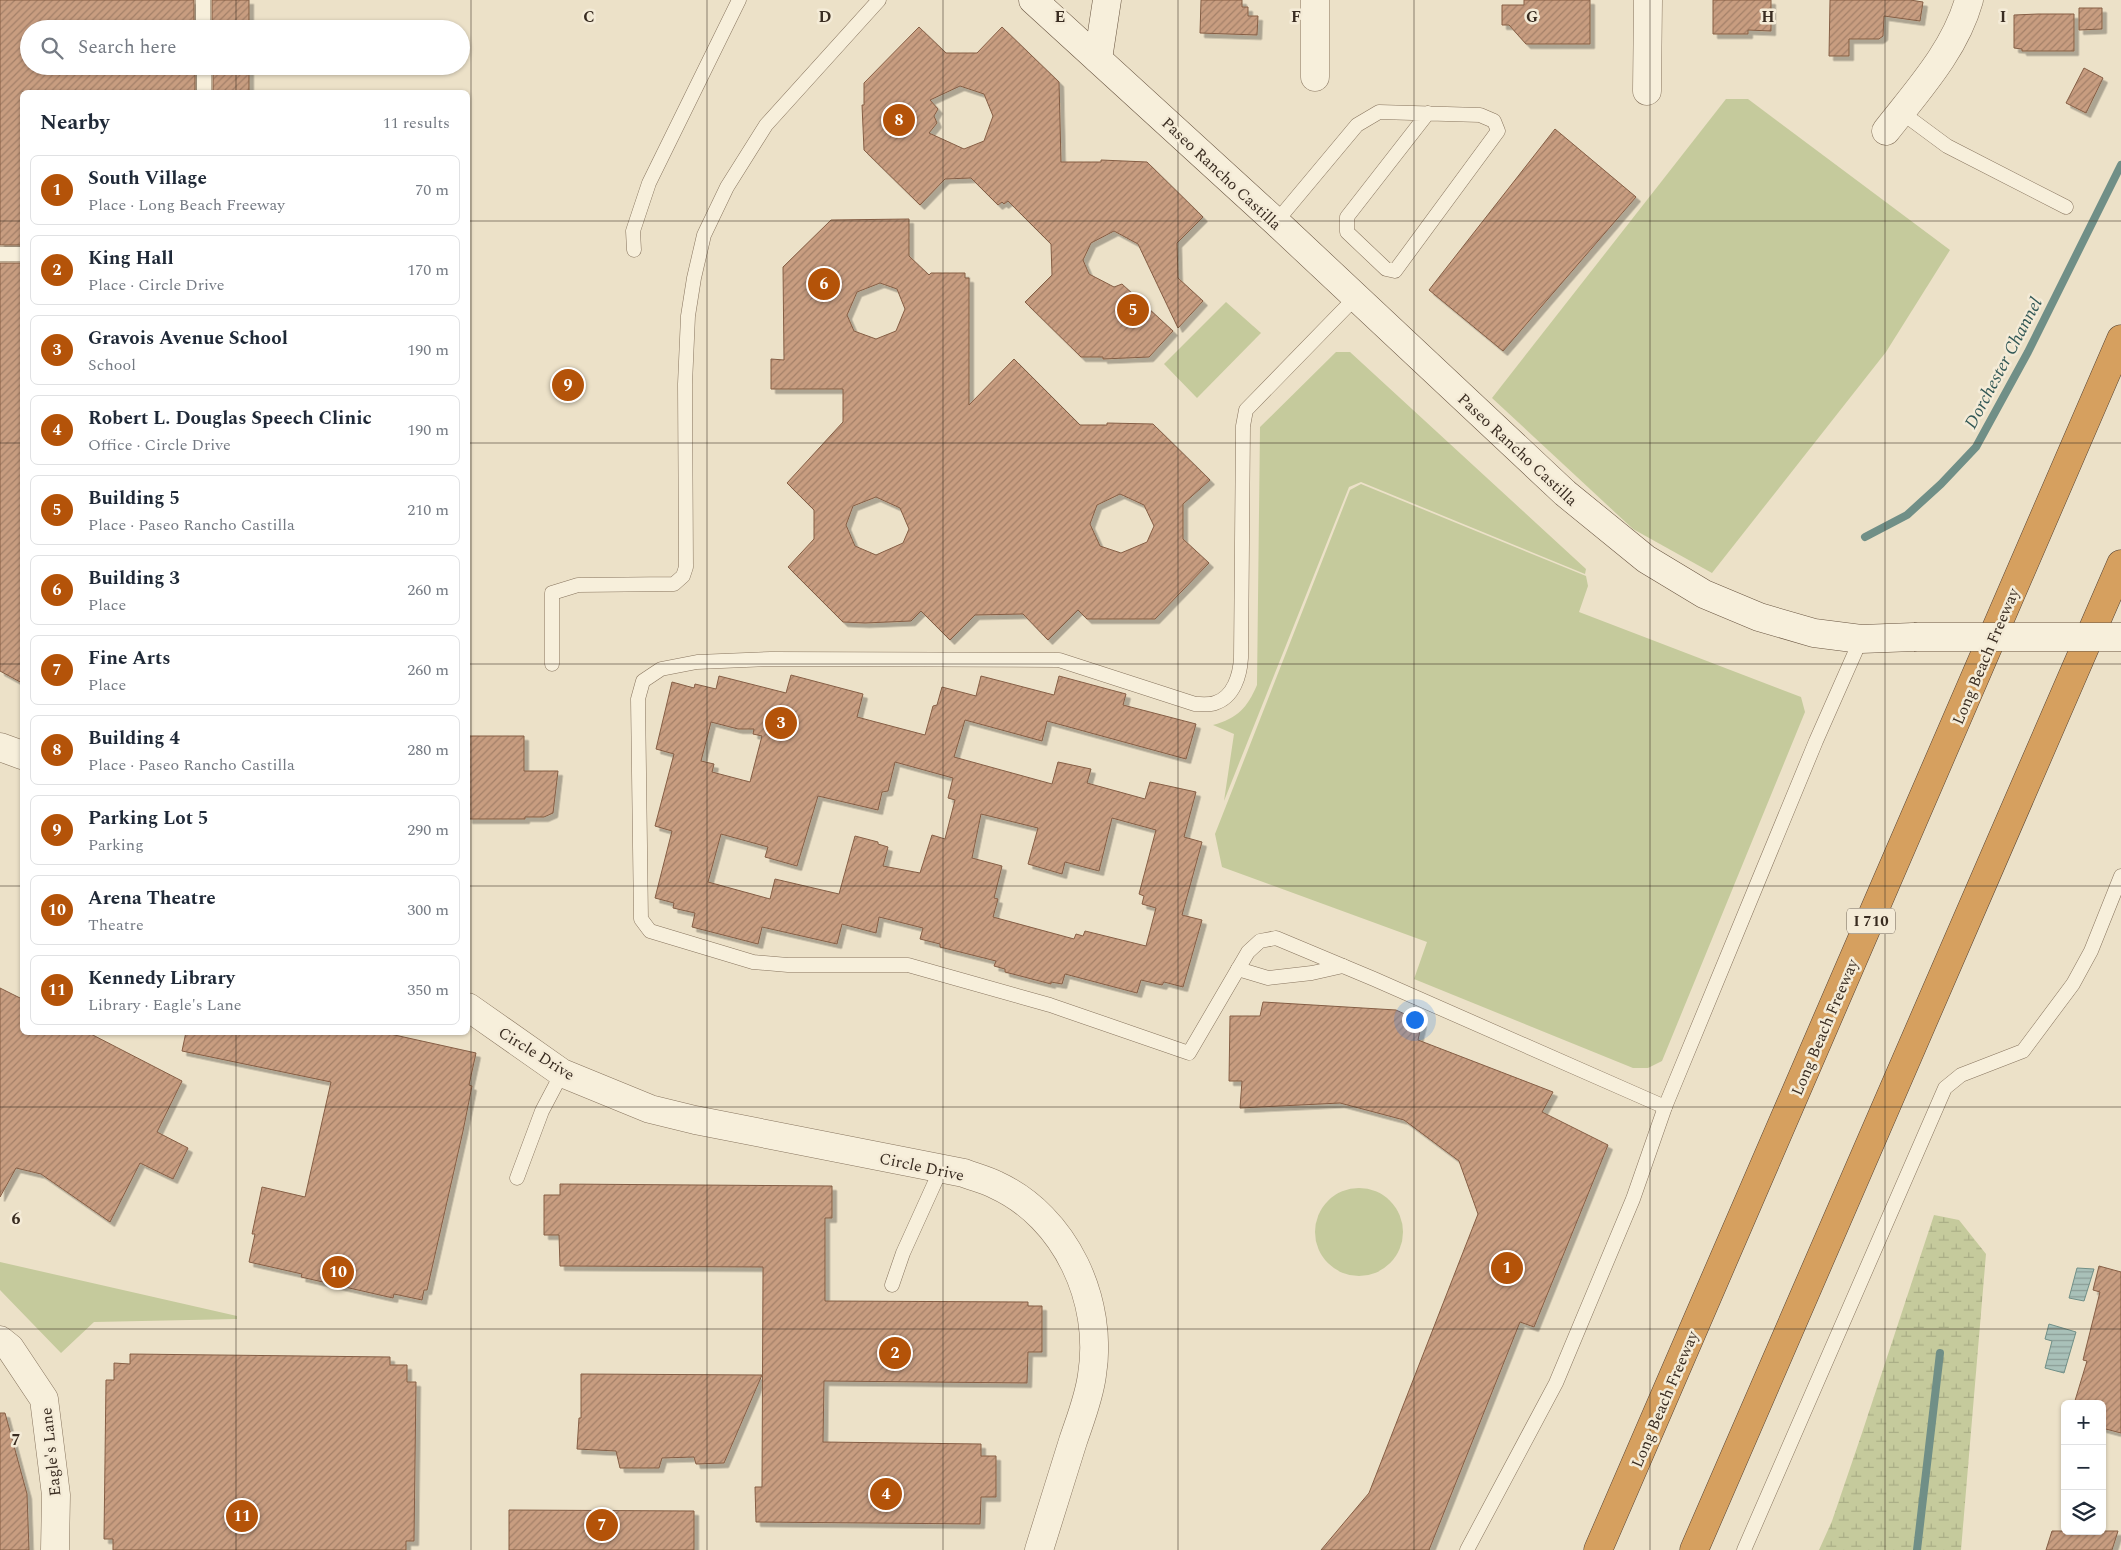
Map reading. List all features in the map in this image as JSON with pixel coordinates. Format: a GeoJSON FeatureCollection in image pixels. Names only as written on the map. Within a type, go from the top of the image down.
{"type":"FeatureCollection","features":[{"type":"Feature","properties":{"kind":"highway","name":"Long Beach Freeway"},"geometry":{"type":"LineString","coordinates":[[1598,1550],[2121,339]]}},
{"type":"Feature","properties":{"kind":"highway"},"geometry":{"type":"LineString","coordinates":[[1694,1550],[2121,564]]}},
{"type":"Feature","properties":{"kind":"highway"},"geometry":{"type":"LineString","coordinates":[[1588,1550],[1619,1502]]}},
{"type":"Feature","properties":{"kind":"street","name":"Paseo Rancho Castilla"},"geometry":{"type":"LineString","coordinates":[[1033,0],[1276,222],[1565,493],[1646,559],[1704,594],[1759,617],[1814,633],[1862,639],[1914,637],[2121,637]]}},
{"type":"Feature","properties":{"kind":"street"},"geometry":{"type":"LineString","coordinates":[[1098,59],[1107,0]]}},
{"type":"Feature","properties":{"kind":"street"},"geometry":{"type":"LineString","coordinates":[[1315,0],[1315,77]]}},
{"type":"Feature","properties":{"kind":"street"},"geometry":{"type":"LineString","coordinates":[[1647,91],[1648,0]]}},
{"type":"Feature","properties":{"kind":"street"},"geometry":{"type":"LineString","coordinates":[[1894,122],[1942,59],[1964,15],[1969,0]]}},
{"type":"Feature","properties":{"kind":"street"},"geometry":{"type":"LineString","coordinates":[[0,747],[20,754]]}},
{"type":"Feature","properties":{"kind":"street","name":"Circle Drive"},"geometry":{"type":"LineString","coordinates":[[470,1009],[562,1072],[650,1109],[694,1120],[964,1173],[997,1185],[1028,1206],[1049,1226],[1071,1255],[1084,1285],[1092,1312],[1095,1344],[1092,1376],[1039,1550]]}},
{"type":"Feature","properties":{"kind":"street","name":"Eagle's Lane"},"geometry":{"type":"LineString","coordinates":[[0,1340],[10,1348],[44,1399],[56,1495],[55,1550]]}},
{"type":"Feature","properties":{"kind":"lane"},"geometry":{"type":"LineString","coordinates":[[202,0],[203,20]]}},
{"type":"Feature","properties":{"kind":"lane"},"geometry":{"type":"LineString","coordinates":[[634,250],[633,231],[649,183],[739,0]]}},
{"type":"Feature","properties":{"kind":"lane"},"geometry":{"type":"LineString","coordinates":[[552,664],[552,593],[578,585],[674,584],[683,576],[686,567],[685,384],[688,316],[704,235],[727,187],[766,125],[879,0]]}},
{"type":"Feature","properties":{"kind":"lane"},"geometry":{"type":"LineString","coordinates":[[204,75],[204,90]]}},
{"type":"Feature","properties":{"kind":"lane"},"geometry":{"type":"LineString","coordinates":[[1276,222],[1358,125],[1380,112],[1428,113],[1480,115],[1494,120],[1498,132],[1395,271],[1386,269],[1347,232],[1347,218],[1428,113]]}},
{"type":"Feature","properties":{"kind":"lane"},"geometry":{"type":"LineString","coordinates":[[1894,122],[1947,146],[2066,207]]}},
{"type":"Feature","properties":{"kind":"lane"},"geometry":{"type":"LineString","coordinates":[[0,254],[20,254]]}},
{"type":"Feature","properties":{"kind":"lane"},"geometry":{"type":"LineString","coordinates":[[1355,298],[1246,410],[1243,426],[1240,673],[1233,688],[1215,703],[1195,704],[1060,660],[771,659],[697,662],[661,668],[643,682],[638,698],[640,919],[650,931],[753,962],[788,965],[908,965],[1050,1005],[1189,1054],[1248,952],[1260,941],[1276,938],[1665,1107]]}},
{"type":"Feature","properties":{"kind":"lane"},"geometry":{"type":"LineString","coordinates":[[1467,1550],[1556,1383],[1633,1200],[1665,1107],[1816,741],[1862,639]]}},
{"type":"Feature","properties":{"kind":"lane"},"geometry":{"type":"LineString","coordinates":[[1744,1550],[1945,1088],[1961,1074],[2023,1051],[2073,984],[2091,951],[2121,876]]}},
{"type":"Feature","properties":{"kind":"lane"},"geometry":{"type":"LineString","coordinates":[[1238,970],[1268,978],[1312,973],[1343,966]]}},
{"type":"Feature","properties":{"kind":"lane"},"geometry":{"type":"LineString","coordinates":[[517,1178],[542,1111],[562,1072]]}},
{"type":"Feature","properties":{"kind":"lane"},"geometry":{"type":"LineString","coordinates":[[892,1285],[903,1253],[941,1169]]}},
{"type":"Feature","properties":{"kind":"green space"},"geometry":{"type":"Polygon","coordinates":[[[1726,99],[1748,99],[1950,250],[1886,352],[1712,573],[1633,529],[1492,398],[1726,99]]]}},
{"type":"Feature","properties":{"kind":"green space"},"geometry":{"type":"Polygon","coordinates":[[[1226,302],[1261,333],[1197,398],[1164,364],[1226,302]]]}},
{"type":"Feature","properties":{"kind":"green space"},"geometry":{"type":"Polygon","coordinates":[[[1336,352],[1350,352],[1586,569],[1585,574],[1361,482],[1349,487],[1224,801],[1234,734],[1213,725],[1229,719],[1241,711],[1257,685],[1260,427],[1336,352]]]}},
{"type":"Feature","properties":{"kind":"green space"},"geometry":{"type":"Polygon","coordinates":[[[1361,484],[1586,576],[1588,586],[1579,612],[1801,697],[1805,712],[1662,1061],[1648,1068],[1633,1068],[1414,979],[1427,942],[1222,867],[1215,834],[1350,490],[1361,484]]]}},
{"type":"Feature","properties":{"kind":"green space"},"geometry":{"type":"Polygon","coordinates":[[[1359,1188],[1376,1191],[1384,1195],[1396,1207],[1400,1215],[1403,1232],[1400,1249],[1396,1257],[1384,1269],[1376,1273],[1359,1276],[1342,1273],[1334,1269],[1322,1257],[1318,1249],[1315,1232],[1318,1215],[1322,1207],[1334,1195],[1342,1191],[1359,1188]]]}},
{"type":"Feature","properties":{"kind":"green space"},"geometry":{"type":"Polygon","coordinates":[[[1934,1215],[1959,1220],[1986,1254],[1961,1550],[1819,1550],[1832,1521],[1934,1215]]]}},
{"type":"Feature","properties":{"kind":"green space"},"geometry":{"type":"Polygon","coordinates":[[[0,1262],[237,1316],[237,1319],[94,1322],[61,1353],[0,1290],[0,1262]]]}},
{"type":"Feature","properties":{"kind":"water"},"geometry":{"type":"Polygon","coordinates":[[[2077,1268],[2094,1269],[2084,1301],[2069,1298],[2077,1268]]]}},
{"type":"Feature","properties":{"kind":"water"},"geometry":{"type":"Polygon","coordinates":[[[2049,1324],[2076,1332],[2064,1373],[2045,1368],[2052,1341],[2045,1339],[2049,1324]]]}},
{"type":"Feature","properties":{"kind":"building"},"geometry":{"type":"Polygon","coordinates":[[[0,0],[194,0],[194,20],[20,20],[20,75],[195,75],[195,90],[20,90],[20,245],[0,245],[0,0]]]}},
{"type":"Feature","properties":{"kind":"building"},"geometry":{"type":"Polygon","coordinates":[[[212,0],[249,0],[249,20],[212,20],[212,0]]]}},
{"type":"Feature","properties":{"kind":"building"},"geometry":{"type":"Polygon","coordinates":[[[1201,0],[1242,0],[1242,7],[1248,7],[1248,16],[1258,16],[1257,35],[1200,33],[1201,0]]]}},
{"type":"Feature","properties":{"kind":"building"},"geometry":{"type":"Polygon","coordinates":[[[1524,0],[1590,0],[1590,44],[1526,44],[1509,25],[1502,25],[1502,5],[1524,5],[1524,0]]]}},
{"type":"Feature","properties":{"kind":"building"},"geometry":{"type":"Polygon","coordinates":[[[1713,0],[1771,0],[1771,31],[1748,30],[1748,34],[1713,34],[1713,0]]]}},
{"type":"Feature","properties":{"kind":"building"},"geometry":{"type":"Polygon","coordinates":[[[1830,0],[1910,0],[1923,2],[1920,21],[1884,16],[1883,36],[1879,39],[1849,39],[1849,56],[1829,56],[1830,0]]]}},
{"type":"Feature","properties":{"kind":"building"},"geometry":{"type":"Polygon","coordinates":[[[2079,8],[2102,8],[2102,29],[2079,30],[2079,8]]]}},
{"type":"Feature","properties":{"kind":"building"},"geometry":{"type":"Polygon","coordinates":[[[2074,14],[2074,51],[2022,51],[2022,49],[2014,48],[2014,15],[2074,14]]]}},
{"type":"Feature","properties":{"kind":"building"},"geometry":{"type":"Polygon","coordinates":[[[919,27],[946,53],[977,53],[1002,27],[1059,82],[1061,162],[1101,162],[1101,160],[1147,162],[1203,217],[1177,243],[1178,278],[1203,301],[1178,328],[1138,244],[1114,231],[1091,243],[1083,260],[1089,274],[1114,287],[1122,284],[1173,331],[1149,357],[1103,359],[1103,357],[1081,357],[1025,302],[1052,275],[1051,244],[1008,201],[998,205],[971,178],[945,179],[920,205],[864,150],[862,105],[864,105],[864,83],[919,27]],[[960,86],[930,100],[938,109],[934,116],[937,123],[929,133],[964,149],[984,141],[993,116],[984,94],[960,86]]]}},
{"type":"Feature","properties":{"kind":"building"},"geometry":{"type":"Polygon","coordinates":[[[2084,68],[2103,78],[2086,113],[2066,103],[2084,68]]]}},
{"type":"Feature","properties":{"kind":"building"},"geometry":{"type":"Polygon","coordinates":[[[213,75],[249,75],[249,90],[213,90],[213,75]]]}},
{"type":"Feature","properties":{"kind":"building"},"geometry":{"type":"Polygon","coordinates":[[[1555,129],[1636,197],[1503,351],[1429,290],[1555,129]]]}},
{"type":"Feature","properties":{"kind":"building"},"geometry":{"type":"Polygon","coordinates":[[[909,219],[909,256],[929,275],[931,273],[965,273],[965,278],[969,278],[969,405],[1014,359],[1080,425],[1107,425],[1107,423],[1153,424],[1210,480],[1183,504],[1183,539],[1209,563],[1155,619],[1087,619],[1078,610],[1048,640],[1023,614],[975,615],[950,640],[921,611],[911,621],[843,622],[788,567],[814,539],[814,510],[787,483],[843,422],[843,389],[771,389],[771,359],[784,360],[783,267],[831,220],[909,219]],[[880,283],[857,292],[847,315],[854,331],[876,339],[896,331],[905,309],[897,289],[880,283]],[[1120,494],[1097,505],[1090,524],[1100,546],[1121,553],[1147,542],[1154,526],[1144,505],[1120,494]],[[876,497],[853,506],[846,525],[855,546],[876,555],[903,543],[909,529],[900,508],[876,497]]]}},
{"type":"Feature","properties":{"kind":"building"},"geometry":{"type":"Polygon","coordinates":[[[0,263],[20,263],[20,682],[0,671],[0,263]]]}},
{"type":"Feature","properties":{"kind":"building"},"geometry":{"type":"Polygon","coordinates":[[[791,675],[863,694],[857,717],[925,735],[933,706],[937,705],[942,687],[976,696],[981,676],[1054,695],[1059,676],[1126,694],[1123,705],[1196,724],[1186,759],[1047,721],[1042,741],[965,720],[954,757],[1052,784],[1058,762],[1091,769],[1087,783],[1145,799],[1150,782],[1196,792],[1184,837],[1202,842],[1182,915],[1202,920],[1183,987],[1164,982],[1162,985],[1141,980],[1137,993],[1065,974],[1062,984],[1051,982],[1051,984],[1005,972],[1005,969],[994,966],[996,961],[940,947],[940,944],[920,939],[923,928],[879,917],[876,933],[842,924],[837,944],[762,927],[758,944],[692,927],[695,913],[673,908],[674,903],[655,898],[672,831],[655,826],[674,754],[656,749],[672,682],[694,688],[695,684],[716,689],[719,676],[786,693],[791,675]],[[711,722],[701,761],[714,764],[712,772],[750,782],[762,736],[753,734],[754,729],[738,729],[711,722]],[[895,762],[888,791],[882,792],[878,810],[818,796],[797,866],[765,857],[768,847],[721,834],[708,882],[770,899],[775,879],[839,894],[855,836],[878,842],[878,844],[888,847],[883,866],[920,873],[932,835],[945,839],[955,800],[948,798],[953,778],[895,762]],[[981,814],[972,858],[1002,866],[994,898],[998,899],[993,917],[1074,939],[1076,934],[1083,936],[1085,931],[1146,946],[1156,908],[1142,904],[1144,896],[1139,894],[1156,830],[1112,818],[1099,871],[1065,862],[1062,874],[1028,864],[1038,828],[981,814]]]}},
{"type":"Feature","properties":{"kind":"building"},"geometry":{"type":"Polygon","coordinates":[[[470,736],[524,736],[524,771],[558,771],[553,813],[544,817],[525,817],[525,819],[470,819],[470,736]]]}},
{"type":"Feature","properties":{"kind":"building"},"geometry":{"type":"Polygon","coordinates":[[[0,988],[20,998],[20,1035],[93,1035],[182,1081],[157,1132],[188,1148],[173,1179],[140,1163],[110,1222],[41,1174],[16,1168],[0,1197],[0,988]]]}},
{"type":"Feature","properties":{"kind":"building"},"geometry":{"type":"Polygon","coordinates":[[[1263,1002],[1396,1010],[1422,1022],[1418,1040],[1553,1092],[1542,1112],[1608,1145],[1534,1327],[1520,1322],[1429,1550],[1321,1550],[1369,1493],[1478,1214],[1459,1161],[1404,1120],[1340,1103],[1240,1108],[1242,1081],[1229,1081],[1230,1016],[1260,1016],[1263,1002]]]}},
{"type":"Feature","properties":{"kind":"building"},"geometry":{"type":"Polygon","coordinates":[[[185,1035],[395,1035],[476,1053],[469,1085],[472,1086],[463,1131],[427,1290],[424,1290],[422,1300],[394,1294],[393,1298],[301,1277],[302,1274],[249,1262],[255,1234],[252,1234],[262,1187],[305,1197],[331,1082],[182,1051],[185,1035]]]}},
{"type":"Feature","properties":{"kind":"building"},"geometry":{"type":"Polygon","coordinates":[[[560,1184],[832,1186],[832,1218],[825,1218],[825,1301],[1028,1302],[1028,1306],[1042,1306],[1042,1352],[1028,1352],[1027,1383],[824,1381],[823,1442],[981,1444],[981,1456],[996,1456],[996,1497],[981,1497],[980,1524],[756,1522],[755,1487],[762,1487],[763,1267],[560,1266],[559,1235],[544,1235],[544,1195],[560,1195],[560,1184]]]}},
{"type":"Feature","properties":{"kind":"building"},"geometry":{"type":"Polygon","coordinates":[[[2099,1266],[2121,1272],[2121,1433],[2106,1429],[2106,1400],[2075,1400],[2087,1361],[2083,1360],[2100,1292],[2093,1290],[2099,1266]]]}},
{"type":"Feature","properties":{"kind":"building"},"geometry":{"type":"Polygon","coordinates":[[[130,1354],[390,1357],[390,1365],[407,1365],[407,1382],[416,1382],[414,1541],[406,1541],[406,1550],[113,1550],[113,1539],[104,1539],[106,1380],[114,1380],[114,1363],[130,1364],[130,1354]]]}},
{"type":"Feature","properties":{"kind":"building"},"geometry":{"type":"Polygon","coordinates":[[[581,1374],[762,1375],[724,1463],[696,1464],[694,1457],[662,1458],[659,1468],[620,1468],[616,1451],[577,1449],[579,1418],[581,1418],[581,1374]]]}},
{"type":"Feature","properties":{"kind":"building"},"geometry":{"type":"Polygon","coordinates":[[[0,1413],[5,1413],[27,1494],[29,1550],[0,1550],[0,1413]]]}},
{"type":"Feature","properties":{"kind":"building"},"geometry":{"type":"Polygon","coordinates":[[[509,1510],[694,1511],[694,1550],[509,1550],[509,1510]]]}},
{"type":"Feature","properties":{"kind":"building"},"geometry":{"type":"Polygon","coordinates":[[[2052,1531],[2061,1531],[2061,1535],[2106,1535],[2106,1531],[2118,1531],[2112,1550],[2046,1550],[2052,1531]]]}},
{"type":"Feature","properties":{"kind":"waterway","name":"Dorchester Channel"},"geometry":{"type":"LineString","coordinates":[[1865,537],[1907,515],[1941,484],[1976,447],[2028,352],[2121,165]]}},
{"type":"Feature","properties":{"kind":"waterway"},"geometry":{"type":"LineString","coordinates":[[1917,1550],[1940,1353]]}},
{"type":"Feature","properties":{"kind":"place","name":"Building 4"},"geometry":{"type":"Point","coordinates":[899,120]}},
{"type":"Feature","properties":{"kind":"place","name":"Building 3"},"geometry":{"type":"Point","coordinates":[824,284]}},
{"type":"Feature","properties":{"kind":"place","name":"Building 5"},"geometry":{"type":"Point","coordinates":[1133,310]}},
{"type":"Feature","properties":{"kind":"place","name":"Parking Lot 5"},"geometry":{"type":"Point","coordinates":[568,385]}},
{"type":"Feature","properties":{"kind":"place","name":"Gravois Avenue School"},"geometry":{"type":"Point","coordinates":[781,723]}},
{"type":"Feature","properties":{"kind":"place","name":"South Village"},"geometry":{"type":"Point","coordinates":[1507,1268]}},
{"type":"Feature","properties":{"kind":"place","name":"Arena Theatre"},"geometry":{"type":"Point","coordinates":[338,1272]}},
{"type":"Feature","properties":{"kind":"place","name":"King Hall"},"geometry":{"type":"Point","coordinates":[895,1353]}},
{"type":"Feature","properties":{"kind":"place","name":"Robert L. Douglas Speech Clinic"},"geometry":{"type":"Point","coordinates":[886,1494]}},
{"type":"Feature","properties":{"kind":"place","name":"Kennedy Library"},"geometry":{"type":"Point","coordinates":[242,1516]}},
{"type":"Feature","properties":{"kind":"place","name":"Fine Arts"},"geometry":{"type":"Point","coordinates":[602,1525]}}]}
